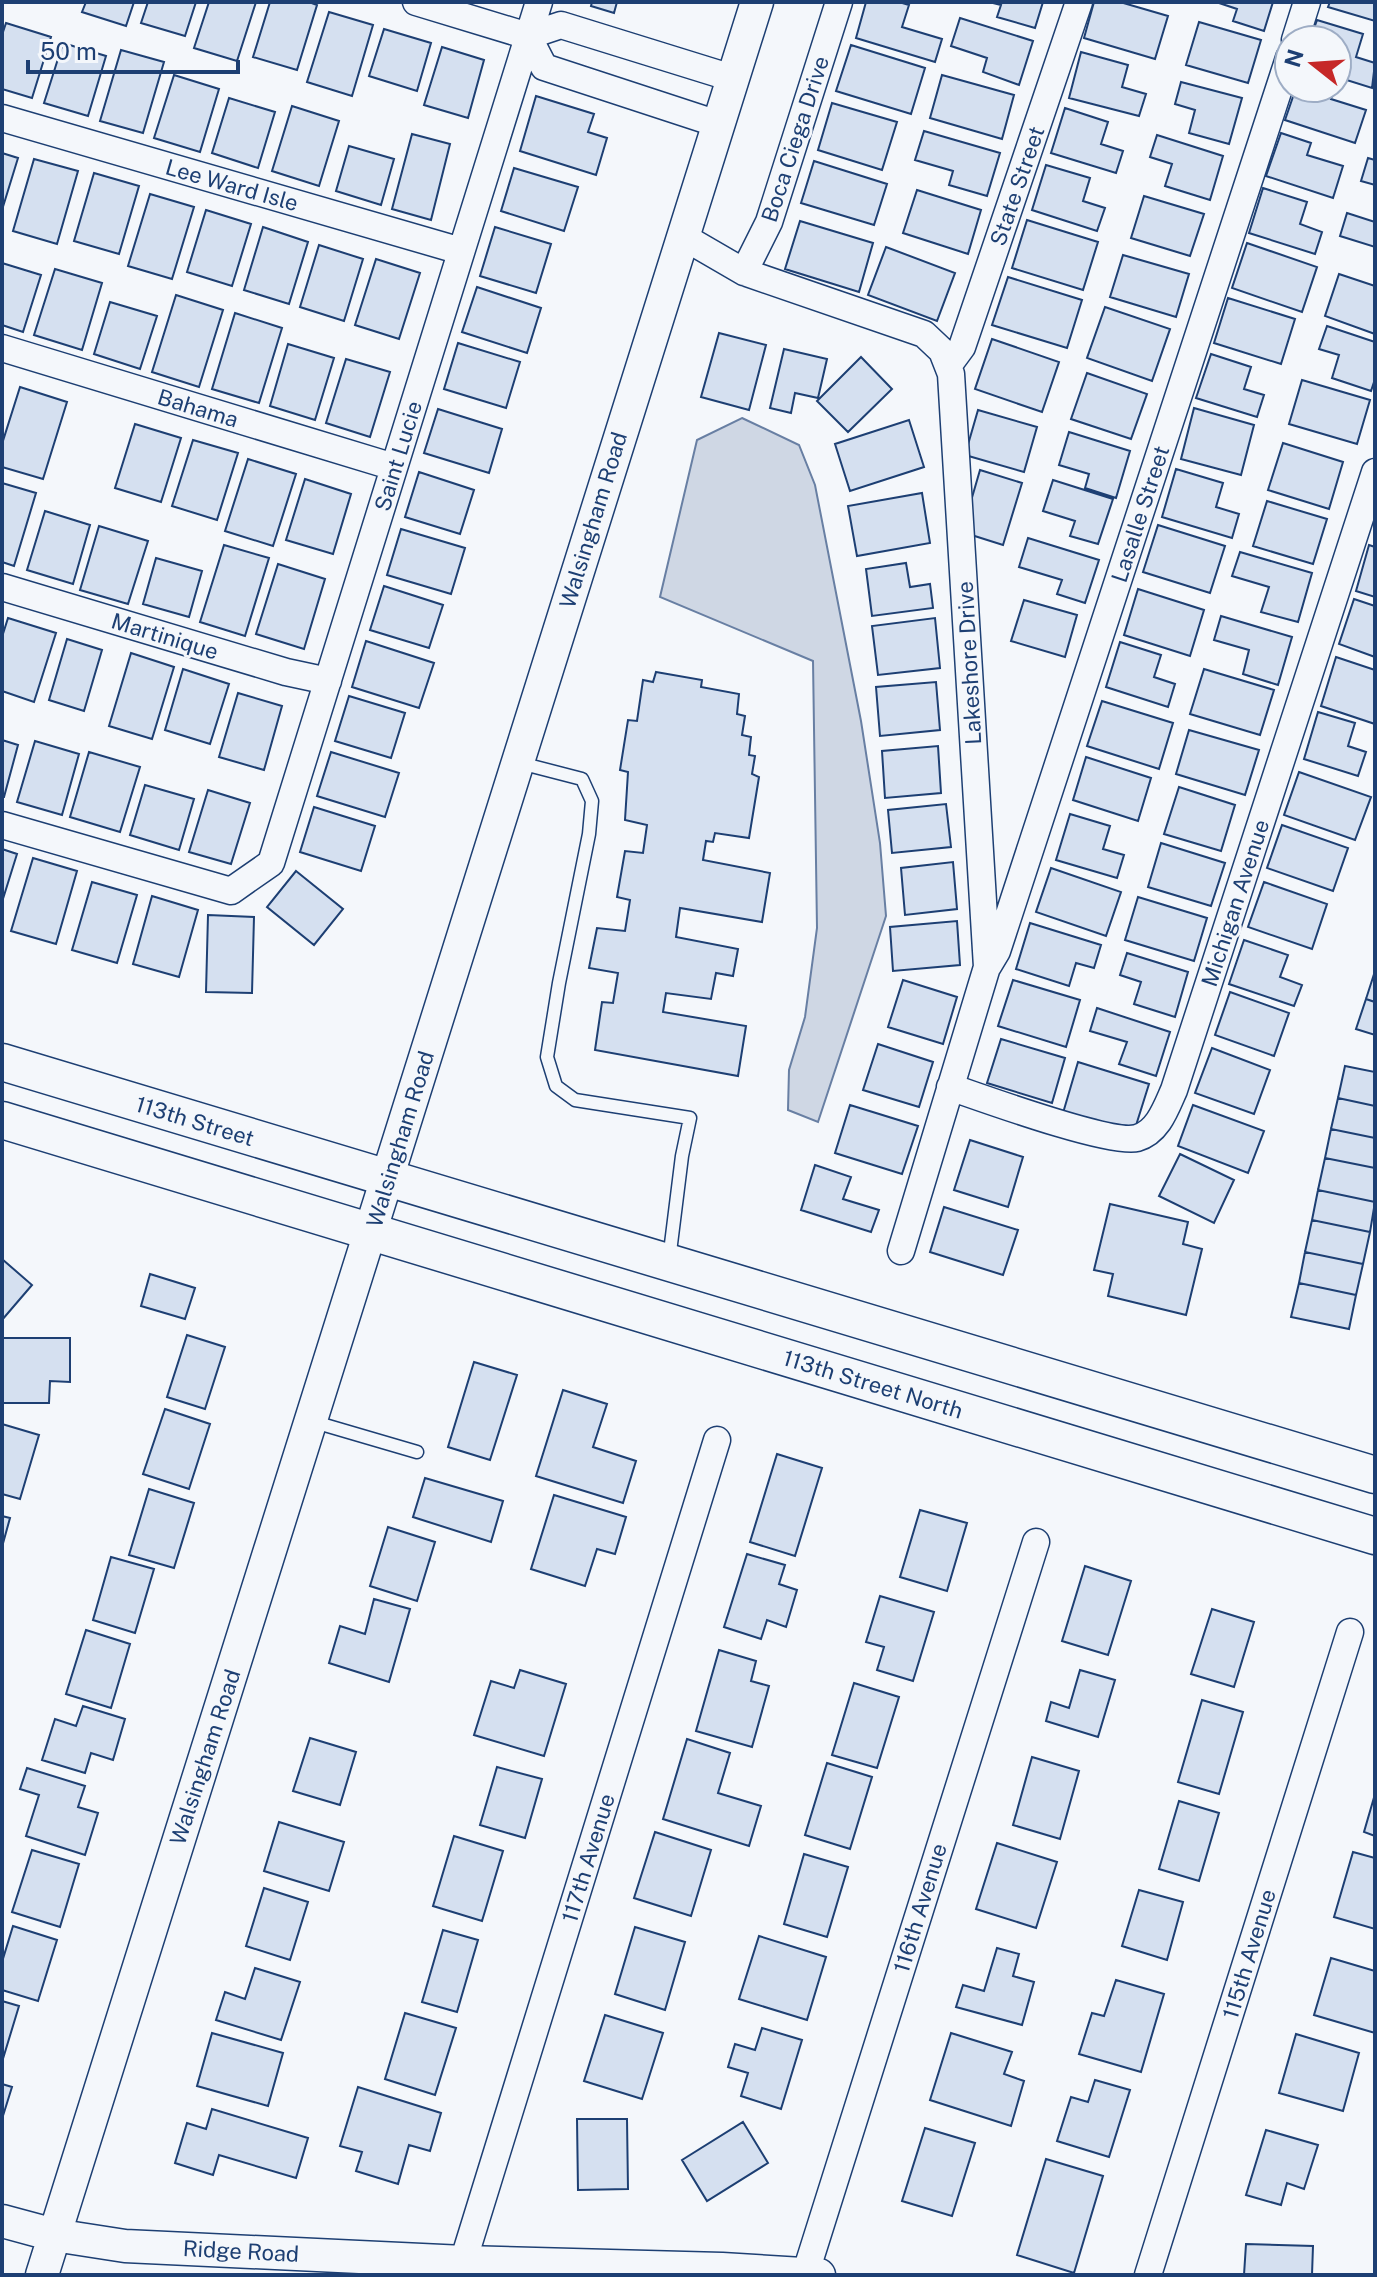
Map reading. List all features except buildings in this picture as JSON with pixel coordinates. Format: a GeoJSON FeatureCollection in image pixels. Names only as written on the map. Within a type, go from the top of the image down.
{"type":"FeatureCollection","features":[{"type":"Feature","properties":{"kind":"main road","name":"113th Street"},"geometry":{"type":"LineString","coordinates":[[2,1062],[388,1179]]}},
{"type":"Feature","properties":{"kind":"main road"},"geometry":{"type":"LineString","coordinates":[[2,1120],[371,1231]]}},
{"type":"Feature","properties":{"kind":"main road"},"geometry":{"type":"LineString","coordinates":[[388,1179],[1375,1475]]}},
{"type":"Feature","properties":{"kind":"main road","name":"113th Street North"},"geometry":{"type":"LineString","coordinates":[[371,1231],[1375,1536]]}},
{"type":"Feature","properties":{"kind":"street"},"geometry":{"type":"LineString","coordinates":[[416,2],[528,36],[561,25],[732,78]]}},
{"type":"Feature","properties":{"kind":"street","name":"Saint Lucie"},"geometry":{"type":"LineString","coordinates":[[2,825],[231,891],[271,863],[539,2]]}},
{"type":"Feature","properties":{"kind":"street","name":"Walsingham Road"},"geometry":{"type":"LineString","coordinates":[[42,2275],[757,2]]}},
{"type":"Feature","properties":{"kind":"street","name":"Boca Ciega Drive"},"geometry":{"type":"LineString","coordinates":[[744,272],[769,222],[839,2]]}},
{"type":"Feature","properties":{"kind":"street","name":"State Street"},"geometry":{"type":"LineString","coordinates":[[948,366],[962,347],[1079,2]]}},
{"type":"Feature","properties":{"kind":"street"},"geometry":{"type":"LineString","coordinates":[[1300,24],[1307,2]]}},
{"type":"Feature","properties":{"kind":"street"},"geometry":{"type":"LineString","coordinates":[[528,36],[544,67],[718,124]]}},
{"type":"Feature","properties":{"kind":"street","name":"Lasalle Street"},"geometry":{"type":"LineString","coordinates":[[987,967],[997,951],[1274,104]]}},
{"type":"Feature","properties":{"kind":"street","name":"Lee Ward Isle"},"geometry":{"type":"LineString","coordinates":[[2,118],[461,251]]}},
{"type":"Feature","properties":{"kind":"street","name":"Lakeshore Drive"},"geometry":{"type":"LineString","coordinates":[[682,236],[744,272],[924,334],[942,351],[951,374],[987,967],[901,1251]]}},
{"type":"Feature","properties":{"kind":"street","name":"Bahama"},"geometry":{"type":"LineString","coordinates":[[2,348],[394,467]]}},
{"type":"Feature","properties":{"kind":"street","name":"Michigan Avenue"},"geometry":{"type":"LineString","coordinates":[[950,1087],[1084,1130],[1121,1138],[1136,1138],[1152,1130],[1162,1116],[1174,1090],[1375,472]]}},
{"type":"Feature","properties":{"kind":"street","name":"Martinique"},"geometry":{"type":"LineString","coordinates":[[2,587],[286,672],[328,681]]}},
{"type":"Feature","properties":{"kind":"street","name":"117th Avenue"},"geometry":{"type":"LineString","coordinates":[[461,2268],[717,1440]]}},
{"type":"Feature","properties":{"kind":"street","name":"116th Avenue"},"geometry":{"type":"LineString","coordinates":[[810,2275],[1036,1542]]}},
{"type":"Feature","properties":{"kind":"street","name":"115th Avenue"},"geometry":{"type":"LineString","coordinates":[[1148,2275],[1350,1632]]}},
{"type":"Feature","properties":{"kind":"street","name":"Ridge Road"},"geometry":{"type":"LineString","coordinates":[[2,2221],[54,2235],[125,2246],[257,2258],[461,2268],[810,2275]]}},
{"type":"Feature","properties":{"kind":"lane"},"geometry":{"type":"LineString","coordinates":[[518,762],[582,779],[592,801],[589,834],[547,1057],[556,1086],[575,1100],[690,1118],[668,1263]]}},
{"type":"Feature","properties":{"kind":"lane"},"geometry":{"type":"LineString","coordinates":[[311,1421],[417,1452]]}},
{"type":"Feature","properties":{"kind":"shaded area"},"geometry":{"type":"Polygon","coordinates":[[[742,418],[799,445],[815,485],[861,721],[880,843],[886,916],[818,1122],[788,1110],[789,1070],[805,1017],[817,928],[813,661],[660,597],[697,440],[742,418]]]}}]}
